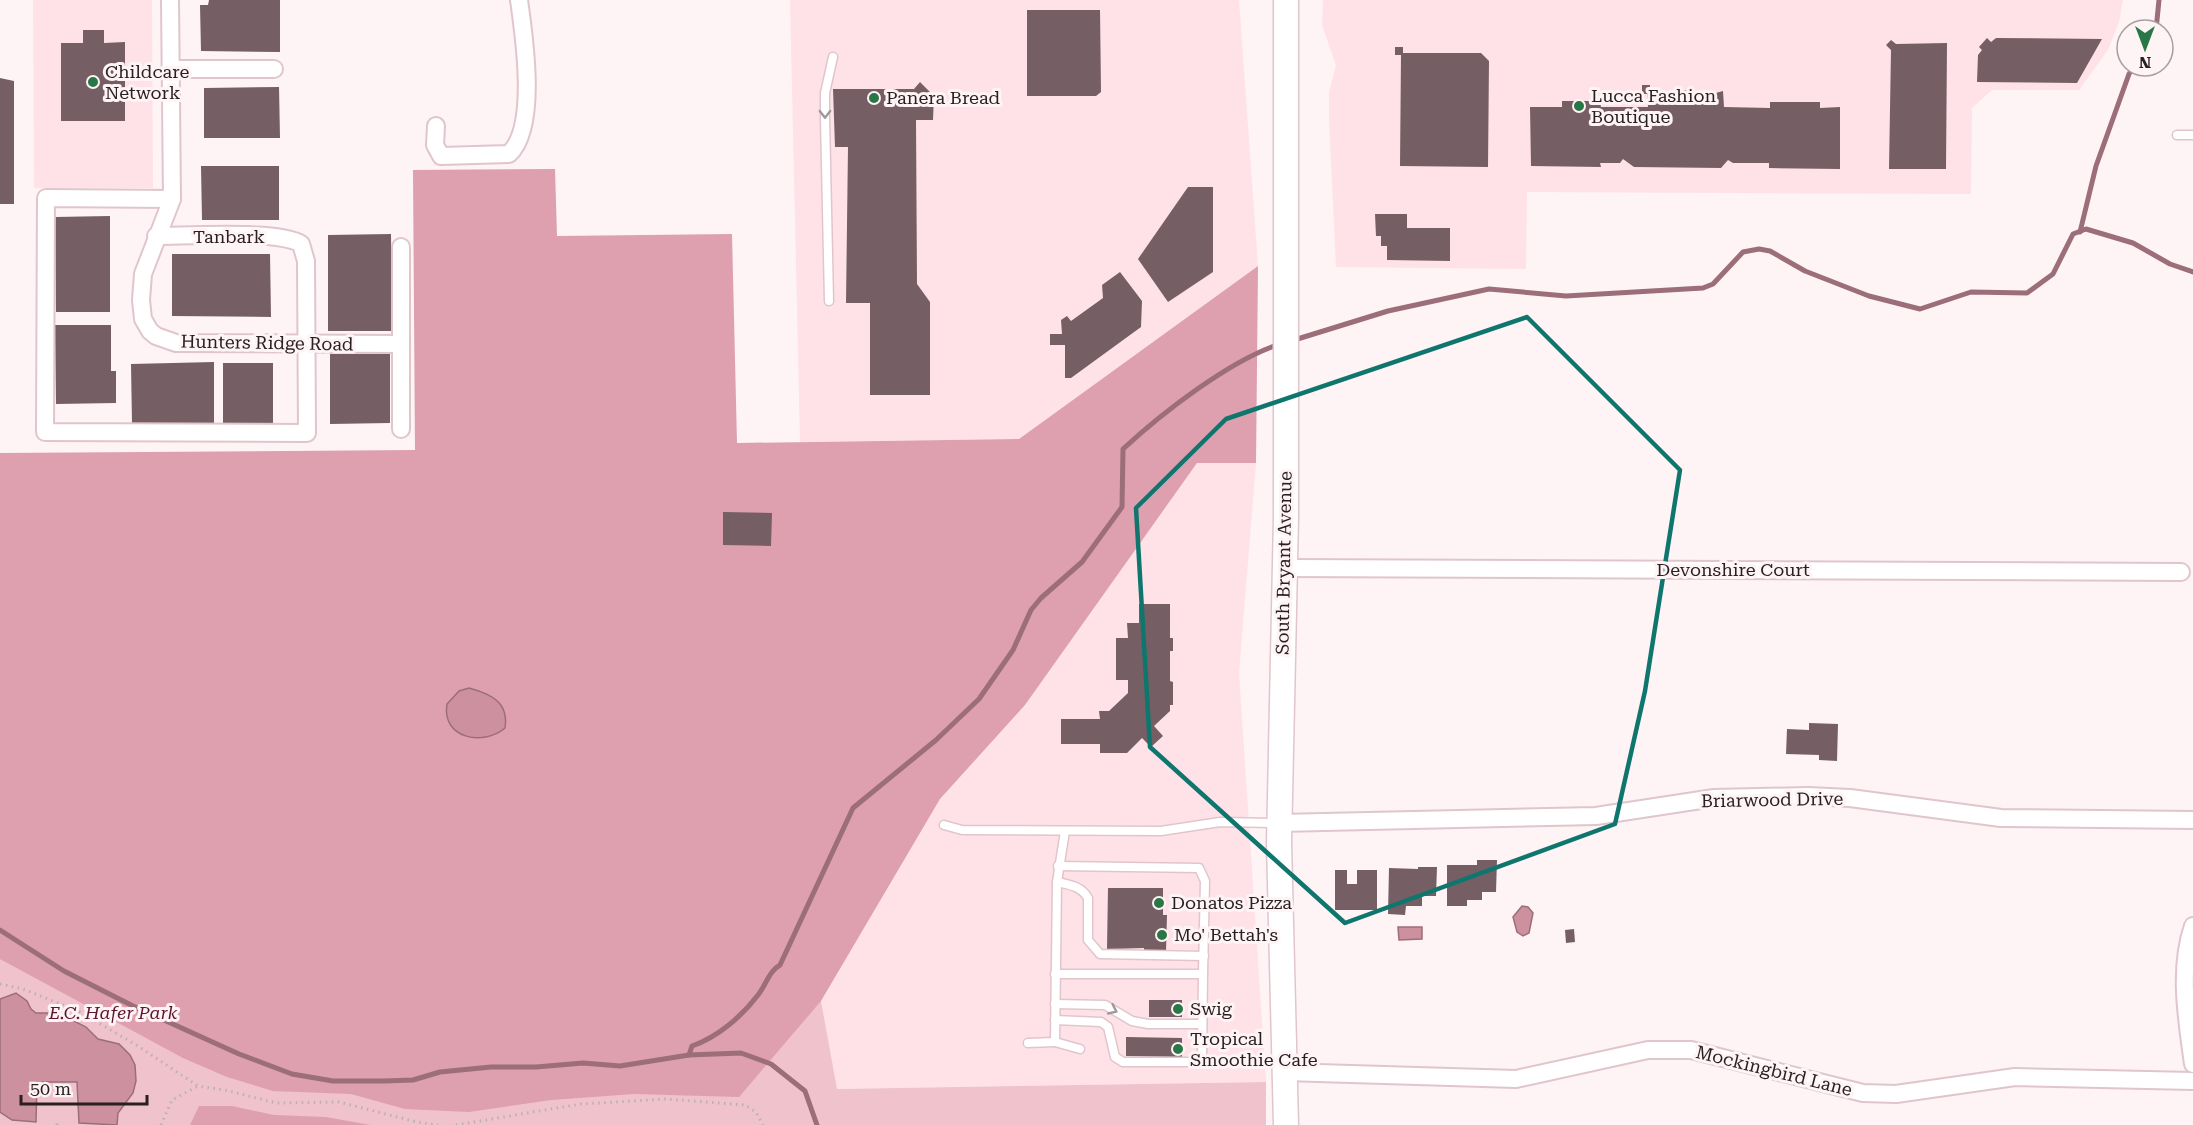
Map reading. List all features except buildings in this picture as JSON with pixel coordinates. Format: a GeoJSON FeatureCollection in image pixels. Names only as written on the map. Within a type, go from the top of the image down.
{"type":"FeatureCollection","features":[{"type":"Feature","properties":{"kind":"main road","name":"South Bryant Avenue"},"geometry":{"type":"LineString","coordinates":[[1286,0],[1285,568],[1279,823],[1286,1125]]}},
{"type":"Feature","properties":{"kind":"street","name":"Hunters Ridge Road"},"geometry":{"type":"LineString","coordinates":[[170,0],[172,199],[143,274],[141,300],[143,319],[156,336],[176,343],[401,344]]}},
{"type":"Feature","properties":{"kind":"street"},"geometry":{"type":"LineString","coordinates":[[436,126],[435,145],[441,156],[509,154],[516,147],[527,104],[525,49],[519,0]]}},
{"type":"Feature","properties":{"kind":"street"},"geometry":{"type":"LineString","coordinates":[[170,69],[274,69]]}},
{"type":"Feature","properties":{"kind":"street"},"geometry":{"type":"LineString","coordinates":[[172,199],[46,198],[45,432],[307,433],[307,344]]}},
{"type":"Feature","properties":{"kind":"street","name":"Tanbark"},"geometry":{"type":"LineString","coordinates":[[156,236],[274,237],[294,240],[301,244],[306,261],[307,344]]}},
{"type":"Feature","properties":{"kind":"street"},"geometry":{"type":"LineString","coordinates":[[401,247],[401,429]]}},
{"type":"Feature","properties":{"kind":"street","name":"Devonshire Court"},"geometry":{"type":"LineString","coordinates":[[1285,568],[2181,572]]}},
{"type":"Feature","properties":{"kind":"street","name":"Briarwood Drive"},"geometry":{"type":"LineString","coordinates":[[1279,823],[1596,816],[1714,798],[1808,796],[1850,798],[2001,818],[2193,820]]}},
{"type":"Feature","properties":{"kind":"street"},"geometry":{"type":"LineString","coordinates":[[2193,926],[2187,950],[2185,977],[2193,1064]]}},
{"type":"Feature","properties":{"kind":"street","name":"Mockingbird Lane"},"geometry":{"type":"LineString","coordinates":[[1285,1072],[1516,1079],[1648,1050],[1691,1050],[1863,1093],[1896,1095],[2015,1077],[2193,1081]]}},
{"type":"Feature","properties":{"kind":"lane"},"geometry":{"type":"LineString","coordinates":[[829,301],[825,93],[833,57]]}},
{"type":"Feature","properties":{"kind":"lane"},"geometry":{"type":"LineString","coordinates":[[2177,135],[2193,135]]}},
{"type":"Feature","properties":{"kind":"lane"},"geometry":{"type":"LineString","coordinates":[[944,825],[962,830],[1161,831],[1220,822],[1279,823]]}},
{"type":"Feature","properties":{"kind":"lane"},"geometry":{"type":"LineString","coordinates":[[1055,1042],[1057,882],[1065,831]]}},
{"type":"Feature","properties":{"kind":"lane"},"geometry":{"type":"LineString","coordinates":[[1055,1020],[1101,1022],[1108,1028],[1115,1056],[1123,1062],[1191,1062],[1202,1058],[1205,881],[1199,868],[1058,866]]}},
{"type":"Feature","properties":{"kind":"lane"},"geometry":{"type":"LineString","coordinates":[[1057,882],[1077,886],[1088,898],[1088,940],[1100,954],[1204,956]]}},
{"type":"Feature","properties":{"kind":"lane"},"geometry":{"type":"LineString","coordinates":[[1055,974],[1203,974]]}},
{"type":"Feature","properties":{"kind":"lane"},"geometry":{"type":"LineString","coordinates":[[1055,1004],[1105,1005],[1132,1021],[1148,1024],[1202,1024]]}},
{"type":"Feature","properties":{"kind":"lane"},"geometry":{"type":"LineString","coordinates":[[1028,1042],[1055,1042],[1080,1049]]}},
{"type":"Feature","properties":{"kind":"path"},"geometry":{"type":"LineString","coordinates":[[0,984],[23,989],[80,1012],[138,1046],[198,1086],[225,1090],[276,1103],[339,1102],[417,1122],[438,1125]]}},
{"type":"Feature","properties":{"kind":"path"},"geometry":{"type":"LineString","coordinates":[[161,1125],[172,1100],[198,1086]]}},
{"type":"Feature","properties":{"kind":"path"},"geometry":{"type":"LineString","coordinates":[[456,1125],[581,1104],[666,1099],[745,1105],[756,1112],[763,1125]]}},
{"type":"Feature","properties":{"kind":"path"},"geometry":{"type":"LineString","coordinates":[[57,1125],[58,1120]]}},
{"type":"Feature","properties":{"kind":"highlighted area"},"geometry":{"type":"Polygon","coordinates":[[[1527,317],[1680,470],[1645,691],[1615,824],[1345,923],[1150,747],[1136,508],[1226,419],[1527,317]]]}},
{"type":"Feature","properties":{"kind":"shaded area"},"geometry":{"type":"Polygon","coordinates":[[[33,0],[152,0],[153,188],[34,188],[33,0]]]}},
{"type":"Feature","properties":{"kind":"shaded area"},"geometry":{"type":"Polygon","coordinates":[[[790,0],[1239,0],[1258,266],[1019,439],[800,442],[790,0]]]}},
{"type":"Feature","properties":{"kind":"shaded area"},"geometry":{"type":"Polygon","coordinates":[[[1323,0],[2123,0],[2120,18],[2115,18],[2115,32],[2108,50],[2079,90],[1992,90],[1972,108],[1971,194],[1527,192],[1526,269],[1336,267],[1329,92],[1336,65],[1322,25],[1323,0]]]}},
{"type":"Feature","properties":{"kind":"shaded area"},"geometry":{"type":"Polygon","coordinates":[[[1197,463],[1256,463],[1239,673],[1266,1082],[836,1089],[821,1001],[940,799],[1025,705],[1197,463]]]}},
{"type":"Feature","properties":{"kind":"shaded area"},"geometry":{"type":"Polygon","coordinates":[[[469,688],[491,696],[497,701],[504,712],[505,728],[496,734],[475,738],[457,732],[450,725],[447,704],[459,691],[469,688]]]}},
{"type":"Feature","properties":{"kind":"shaded area"},"geometry":{"type":"Polygon","coordinates":[[[1522,906],[1528,907],[1533,913],[1529,933],[1523,936],[1517,932],[1513,917],[1522,906]]]}},
{"type":"Feature","properties":{"kind":"shaded area"},"geometry":{"type":"Polygon","coordinates":[[[1398,927],[1422,927],[1422,939],[1399,940],[1398,927]]]}},
{"type":"Feature","properties":{"kind":"shaded area"},"geometry":{"type":"Polygon","coordinates":[[[16,993],[27,1001],[36,1013],[58,1013],[86,1027],[98,1039],[119,1044],[130,1055],[135,1065],[136,1081],[133,1093],[118,1113],[117,1125],[79,1123],[77,1082],[37,1082],[36,1122],[12,1120],[0,1112],[0,999],[16,993]]]}},
{"type":"Feature","properties":{"kind":"green space"},"geometry":{"type":"Polygon","coordinates":[[[555,169],[557,236],[732,234],[737,443],[1019,439],[1258,266],[1256,463],[1197,463],[1025,705],[940,799],[821,1001],[739,1097],[634,1094],[551,1100],[469,1112],[405,1109],[351,1094],[273,1091],[227,1077],[183,1058],[0,959],[0,453],[415,450],[413,170],[555,169]]]}},
{"type":"Feature","properties":{"kind":"green space","name":"E.C. Hafer Park"},"geometry":{"type":"Polygon","coordinates":[[[0,453],[346,1009],[821,1001],[837,1089],[1266,1082],[1266,1125],[0,1125],[0,453]]]}},
{"type":"Feature","properties":{"kind":"green space"},"geometry":{"type":"Polygon","coordinates":[[[199,1106],[232,1106],[274,1115],[326,1117],[370,1125],[190,1125],[199,1106]]]}},
{"type":"Feature","properties":{"kind":"waterway"},"geometry":{"type":"LineString","coordinates":[[2157,18],[2159,0]]}},
{"type":"Feature","properties":{"kind":"waterway"},"geometry":{"type":"LineString","coordinates":[[2080,232],[2096,166],[2128,78]]}},
{"type":"Feature","properties":{"kind":"waterway"},"geometry":{"type":"LineString","coordinates":[[1291,341],[1388,311],[1489,289],[1566,296],[1703,288],[1713,284],[1743,252],[1759,249],[1770,251],[1805,271],[1869,296],[1920,309],[1971,292],[2027,293],[2053,274],[2073,234],[2086,229],[2133,243],[2170,264],[2193,272]]}},
{"type":"Feature","properties":{"kind":"waterway"},"geometry":{"type":"LineString","coordinates":[[689,1055],[692,1046],[720,1031],[745,1011],[773,971],[780,965],[853,808],[936,740],[979,699],[1013,650],[1031,610],[1041,598],[1082,562],[1122,507],[1123,449],[1197,389],[1240,362],[1280,344]]}},
{"type":"Feature","properties":{"kind":"waterway"},"geometry":{"type":"LineString","coordinates":[[0,930],[64,971],[133,1006],[239,1054],[292,1074],[333,1081],[413,1080],[440,1072],[491,1067],[536,1067],[583,1063],[620,1066],[689,1055],[741,1053],[771,1064],[805,1091],[817,1125]]}},
{"type":"Feature","properties":{"kind":"place","name":"Childcare Network"},"geometry":{"type":"Point","coordinates":[93,82]}},
{"type":"Feature","properties":{"kind":"place","name":"Panera Bread"},"geometry":{"type":"Point","coordinates":[874,98]}},
{"type":"Feature","properties":{"kind":"place","name":"Lucca Fashion Boutique"},"geometry":{"type":"Point","coordinates":[1579,106]}},
{"type":"Feature","properties":{"kind":"place","name":"Donatos Pizza"},"geometry":{"type":"Point","coordinates":[1159,903]}},
{"type":"Feature","properties":{"kind":"place","name":"Mo' Bettah's"},"geometry":{"type":"Point","coordinates":[1162,935]}},
{"type":"Feature","properties":{"kind":"place","name":"Swig"},"geometry":{"type":"Point","coordinates":[1178,1009]}},
{"type":"Feature","properties":{"kind":"place","name":"Tropical Smoothie Cafe"},"geometry":{"type":"Point","coordinates":[1178,1049]}}]}
